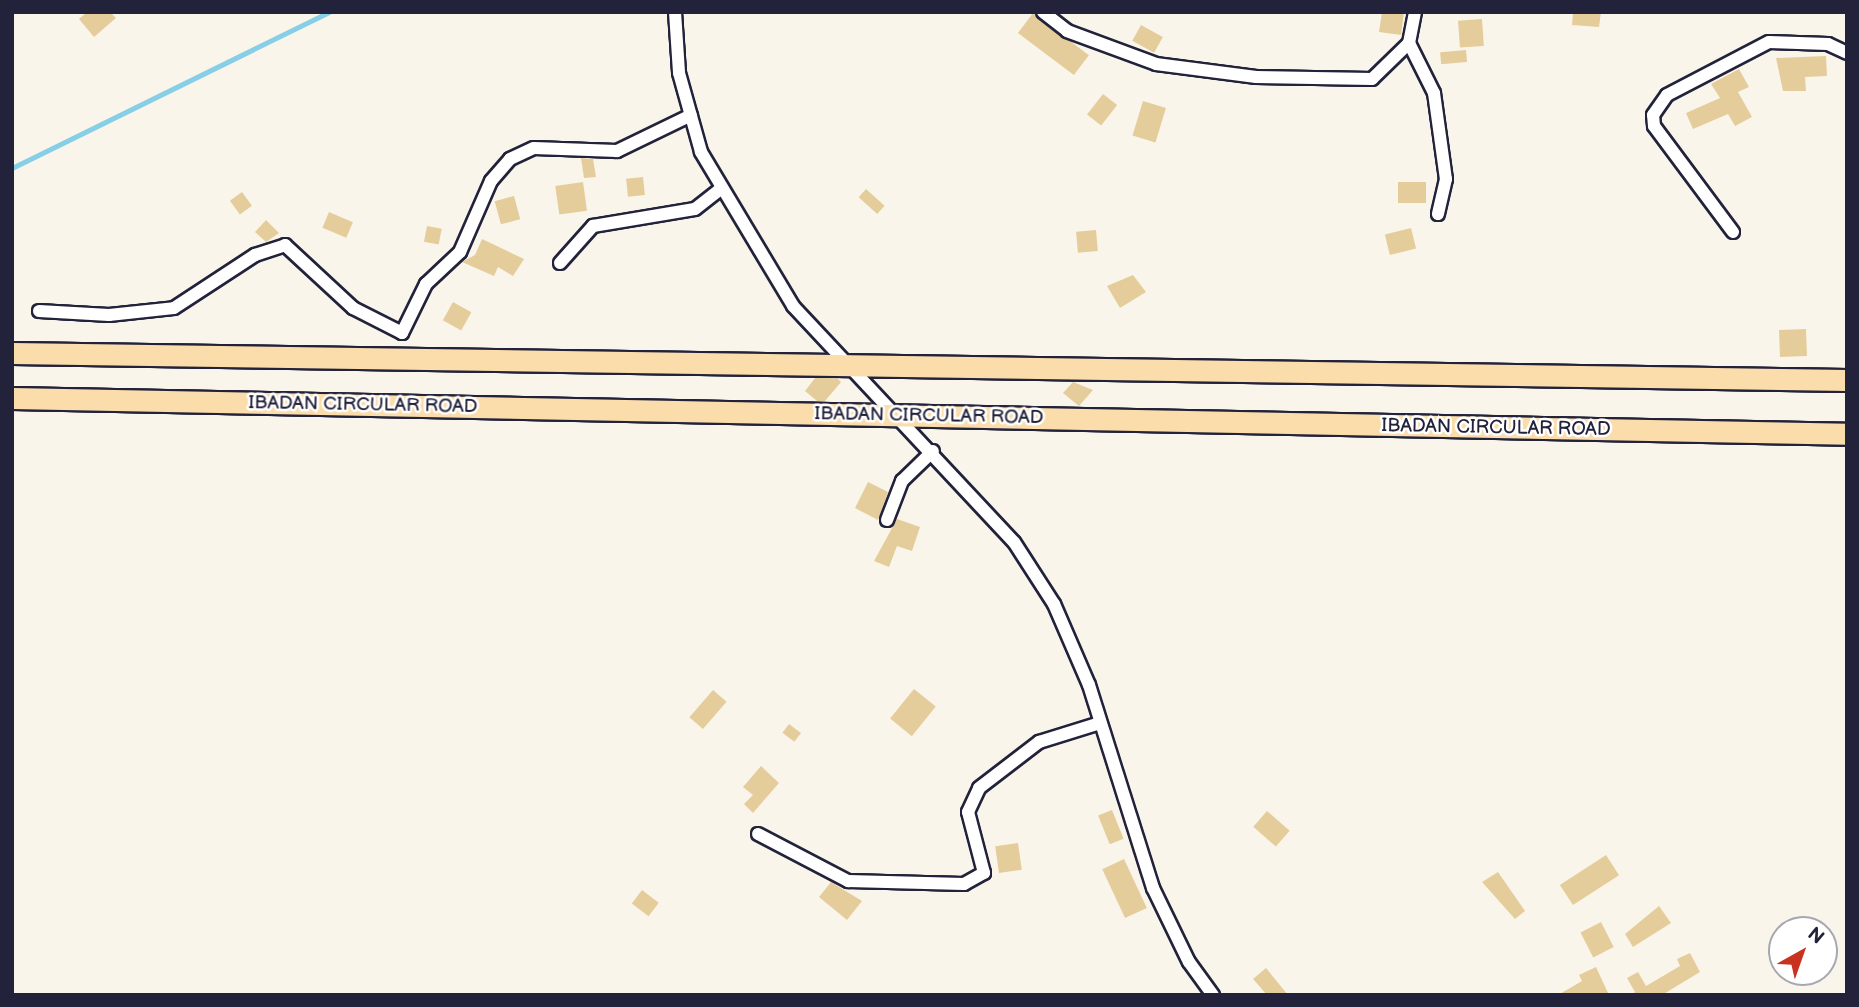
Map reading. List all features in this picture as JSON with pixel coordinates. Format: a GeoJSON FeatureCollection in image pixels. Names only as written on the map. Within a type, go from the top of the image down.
{"type":"FeatureCollection","features":[{"type":"Feature","properties":{"kind":"highway"},"geometry":{"type":"LineString","coordinates":[[12,354],[1847,380]]}},
{"type":"Feature","properties":{"kind":"highway","name":"IBADAN CIRCULAR ROAD"},"geometry":{"type":"LineString","coordinates":[[12,398],[1847,434]]}},
{"type":"Feature","properties":{"kind":"street"},"geometry":{"type":"LineString","coordinates":[[675,12],[691,115],[701,152],[793,306],[933,451],[1014,542],[1054,604],[1100,723],[1153,888],[1189,962],[1213,995]]}},
{"type":"Feature","properties":{"kind":"street"},"geometry":{"type":"LineString","coordinates":[[1043,12],[1067,31],[1156,64],[1256,77],[1372,79],[1409,43],[1415,12]]}},
{"type":"Feature","properties":{"kind":"street"},"geometry":{"type":"LineString","coordinates":[[1732,232],[1654,126],[1653,115],[1667,95],[1769,42],[1828,44],[1847,53]]}},
{"type":"Feature","properties":{"kind":"street"},"geometry":{"type":"LineString","coordinates":[[1409,43],[1434,93],[1446,179],[1438,214]]}},
{"type":"Feature","properties":{"kind":"street"},"geometry":{"type":"LineString","coordinates":[[39,311],[109,315],[174,308],[255,255],[285,245],[353,309],[402,333],[426,284],[460,253],[491,181],[510,159],[534,148],[617,151],[691,115]]}},
{"type":"Feature","properties":{"kind":"street"},"geometry":{"type":"LineString","coordinates":[[560,263],[593,226],[695,209],[722,188]]}},
{"type":"Feature","properties":{"kind":"street"},"geometry":{"type":"LineString","coordinates":[[887,520],[902,481],[933,451]]}},
{"type":"Feature","properties":{"kind":"street"},"geometry":{"type":"LineString","coordinates":[[758,834],[848,881],[964,884],[984,873],[968,812],[979,788],[1039,742],[1100,723]]}},
{"type":"Feature","properties":{"kind":"building"},"geometry":{"type":"Polygon","coordinates":[[[87,12],[110,12],[116,18],[94,37],[79,19],[87,12]]]}},
{"type":"Feature","properties":{"kind":"building"},"geometry":{"type":"Polygon","coordinates":[[[1382,12],[1404,12],[1401,35],[1379,32],[1382,12]]]}},
{"type":"Feature","properties":{"kind":"building"},"geometry":{"type":"Polygon","coordinates":[[[1573,12],[1601,12],[1599,27],[1572,25],[1573,12]]]}},
{"type":"Feature","properties":{"kind":"building"},"geometry":{"type":"Polygon","coordinates":[[[1033,13],[1089,55],[1074,75],[1018,33],[1033,13]]]}},
{"type":"Feature","properties":{"kind":"building"},"geometry":{"type":"Polygon","coordinates":[[[1482,19],[1484,46],[1460,48],[1458,21],[1482,19]]]}},
{"type":"Feature","properties":{"kind":"building"},"geometry":{"type":"Polygon","coordinates":[[[1141,25],[1163,37],[1154,53],[1132,41],[1141,25]]]}},
{"type":"Feature","properties":{"kind":"building"},"geometry":{"type":"Polygon","coordinates":[[[1466,50],[1467,62],[1441,64],[1440,52],[1466,50]]]}},
{"type":"Feature","properties":{"kind":"building"},"geometry":{"type":"Polygon","coordinates":[[[1826,56],[1827,76],[1805,77],[1806,91],[1783,91],[1776,58],[1826,56]]]}},
{"type":"Feature","properties":{"kind":"building"},"geometry":{"type":"Polygon","coordinates":[[[1739,69],[1749,87],[1738,92],[1752,117],[1735,126],[1728,114],[1693,129],[1686,113],[1720,98],[1711,84],[1739,69]]]}},
{"type":"Feature","properties":{"kind":"building"},"geometry":{"type":"Polygon","coordinates":[[[1103,94],[1117,105],[1101,126],[1087,114],[1103,94]]]}},
{"type":"Feature","properties":{"kind":"building"},"geometry":{"type":"Polygon","coordinates":[[[1143,101],[1166,108],[1155,142],[1132,135],[1143,101]]]}},
{"type":"Feature","properties":{"kind":"building"},"geometry":{"type":"Polygon","coordinates":[[[581,158],[593,159],[596,177],[584,178],[581,158]]]}},
{"type":"Feature","properties":{"kind":"building"},"geometry":{"type":"Polygon","coordinates":[[[643,177],[645,195],[628,197],[626,179],[643,177]]]}},
{"type":"Feature","properties":{"kind":"building"},"geometry":{"type":"Polygon","coordinates":[[[583,182],[587,211],[559,215],[555,186],[583,182]]]}},
{"type":"Feature","properties":{"kind":"building"},"geometry":{"type":"Polygon","coordinates":[[[1398,182],[1426,182],[1426,203],[1398,203],[1398,182]]]}},
{"type":"Feature","properties":{"kind":"building"},"geometry":{"type":"Polygon","coordinates":[[[866,189],[885,206],[877,214],[859,197],[866,189]]]}},
{"type":"Feature","properties":{"kind":"building"},"geometry":{"type":"Polygon","coordinates":[[[242,192],[252,206],[240,215],[230,201],[242,192]]]}},
{"type":"Feature","properties":{"kind":"building"},"geometry":{"type":"Polygon","coordinates":[[[514,196],[520,219],[501,224],[495,201],[514,196]]]}},
{"type":"Feature","properties":{"kind":"building"},"geometry":{"type":"Polygon","coordinates":[[[329,212],[353,222],[346,238],[322,228],[329,212]]]}},
{"type":"Feature","properties":{"kind":"building"},"geometry":{"type":"Polygon","coordinates":[[[266,220],[279,233],[266,242],[255,232],[266,220]]]}},
{"type":"Feature","properties":{"kind":"building"},"geometry":{"type":"Polygon","coordinates":[[[427,226],[442,229],[439,245],[424,242],[427,226]]]}},
{"type":"Feature","properties":{"kind":"building"},"geometry":{"type":"Polygon","coordinates":[[[1411,228],[1416,248],[1390,255],[1385,235],[1411,228]]]}},
{"type":"Feature","properties":{"kind":"building"},"geometry":{"type":"Polygon","coordinates":[[[1096,230],[1098,251],[1078,253],[1076,232],[1096,230]]]}},
{"type":"Feature","properties":{"kind":"building"},"geometry":{"type":"Polygon","coordinates":[[[482,239],[524,259],[513,276],[498,267],[494,276],[462,262],[475,255],[482,239]]]}},
{"type":"Feature","properties":{"kind":"building"},"geometry":{"type":"Polygon","coordinates":[[[1133,275],[1146,292],[1120,308],[1107,286],[1133,275]]]}},
{"type":"Feature","properties":{"kind":"building"},"geometry":{"type":"Polygon","coordinates":[[[453,302],[471,312],[461,331],[443,320],[453,302]]]}},
{"type":"Feature","properties":{"kind":"building"},"geometry":{"type":"Polygon","coordinates":[[[1806,329],[1807,356],[1780,357],[1779,330],[1806,329]]]}},
{"type":"Feature","properties":{"kind":"building"},"geometry":{"type":"Polygon","coordinates":[[[815,378],[837,378],[841,382],[825,401],[817,401],[805,391],[815,378]]]}},
{"type":"Feature","properties":{"kind":"building"},"geometry":{"type":"Polygon","coordinates":[[[1073,382],[1093,390],[1079,406],[1063,393],[1073,382]]]}},
{"type":"Feature","properties":{"kind":"building"},"geometry":{"type":"Polygon","coordinates":[[[868,482],[888,492],[878,520],[855,508],[868,482]]]}},
{"type":"Feature","properties":{"kind":"building"},"geometry":{"type":"Polygon","coordinates":[[[897,519],[920,527],[912,551],[897,546],[889,567],[874,561],[897,519]]]}},
{"type":"Feature","properties":{"kind":"building"},"geometry":{"type":"Polygon","coordinates":[[[914,689],[936,707],[912,736],[890,719],[914,689]]]}},
{"type":"Feature","properties":{"kind":"building"},"geometry":{"type":"Polygon","coordinates":[[[713,690],[727,702],[703,729],[689,717],[713,690]]]}},
{"type":"Feature","properties":{"kind":"building"},"geometry":{"type":"Polygon","coordinates":[[[789,724],[801,733],[794,742],[782,733],[789,724]]]}},
{"type":"Feature","properties":{"kind":"building"},"geometry":{"type":"Polygon","coordinates":[[[761,766],[779,783],[753,813],[744,804],[753,795],[743,787],[761,766]]]}},
{"type":"Feature","properties":{"kind":"building"},"geometry":{"type":"Polygon","coordinates":[[[1112,810],[1124,839],[1110,844],[1098,816],[1112,810]]]}},
{"type":"Feature","properties":{"kind":"building"},"geometry":{"type":"Polygon","coordinates":[[[1267,811],[1290,831],[1276,847],[1253,827],[1267,811]]]}},
{"type":"Feature","properties":{"kind":"building"},"geometry":{"type":"Polygon","coordinates":[[[1018,843],[1022,870],[999,873],[995,846],[1018,843]]]}},
{"type":"Feature","properties":{"kind":"building"},"geometry":{"type":"Polygon","coordinates":[[[1606,855],[1619,875],[1573,905],[1560,885],[1606,855]]]}},
{"type":"Feature","properties":{"kind":"building"},"geometry":{"type":"Polygon","coordinates":[[[1124,859],[1147,908],[1125,918],[1102,869],[1124,859]]]}},
{"type":"Feature","properties":{"kind":"building"},"geometry":{"type":"Polygon","coordinates":[[[1498,872],[1525,911],[1515,919],[1482,882],[1498,872]]]}},
{"type":"Feature","properties":{"kind":"building"},"geometry":{"type":"Polygon","coordinates":[[[831,882],[862,901],[847,920],[819,897],[831,882]]]}},
{"type":"Feature","properties":{"kind":"building"},"geometry":{"type":"Polygon","coordinates":[[[642,890],[659,903],[649,916],[632,904],[642,890]]]}},
{"type":"Feature","properties":{"kind":"building"},"geometry":{"type":"Polygon","coordinates":[[[1659,906],[1671,923],[1633,947],[1625,934],[1659,906]]]}},
{"type":"Feature","properties":{"kind":"building"},"geometry":{"type":"Polygon","coordinates":[[[1601,922],[1614,947],[1593,957],[1581,932],[1601,922]]]}},
{"type":"Feature","properties":{"kind":"building"},"geometry":{"type":"Polygon","coordinates":[[[1690,953],[1700,972],[1662,995],[1630,995],[1635,992],[1627,978],[1638,972],[1646,986],[1680,966],[1677,959],[1690,953]]]}},
{"type":"Feature","properties":{"kind":"building"},"geometry":{"type":"Polygon","coordinates":[[[1596,967],[1609,995],[1558,995],[1582,981],[1579,975],[1596,967]]]}},
{"type":"Feature","properties":{"kind":"building"},"geometry":{"type":"Polygon","coordinates":[[[1266,968],[1288,995],[1267,995],[1253,979],[1266,968]]]}},
{"type":"Feature","properties":{"kind":"waterway"},"geometry":{"type":"LineString","coordinates":[[12,168],[329,12]]}}]}
